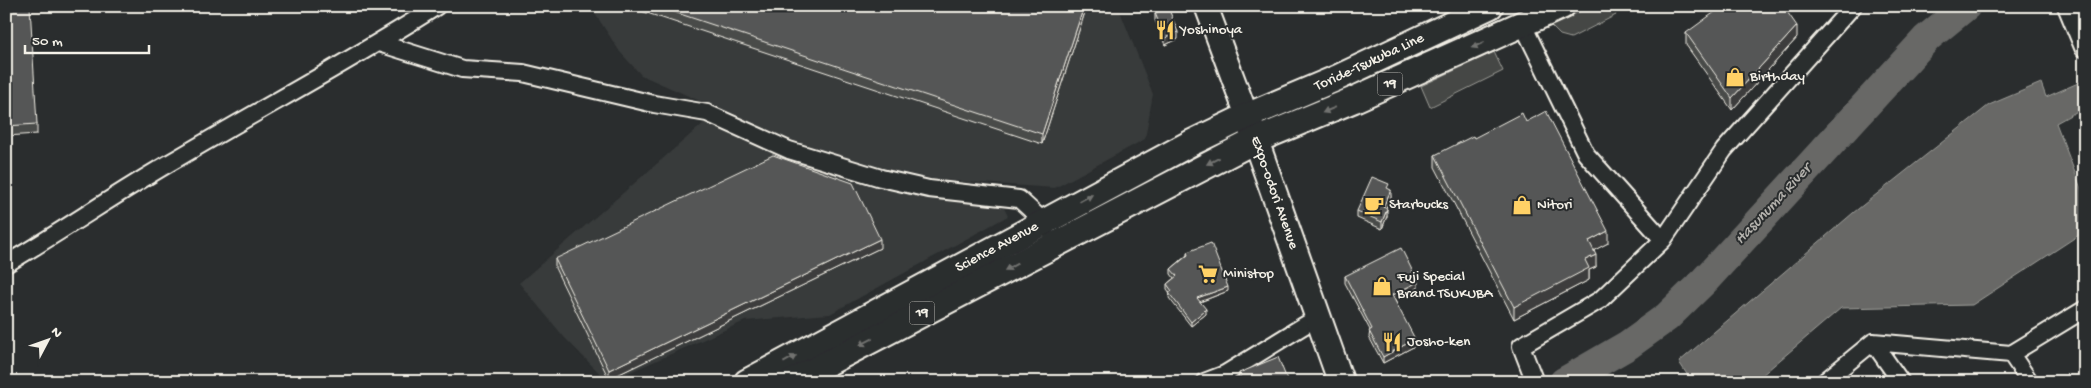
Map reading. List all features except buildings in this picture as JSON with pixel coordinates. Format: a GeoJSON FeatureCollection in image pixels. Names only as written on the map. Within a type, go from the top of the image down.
{"type":"FeatureCollection","features":[{"type":"Feature","properties":{"kind":"main road","name":"Expo-odori Avenue"},"geometry":{"type":"LineString","coordinates":[[1206,6],[1256,140],[1340,382]]}},
{"type":"Feature","properties":{"kind":"main road","name":"Toride-Tsukuba Line"},"geometry":{"type":"LineString","coordinates":[[1247,116],[1337,78],[1490,6]]}},
{"type":"Feature","properties":{"kind":"main road","name":"Toride-Tsukuba Line"},"geometry":{"type":"LineString","coordinates":[[1256,140],[1353,100],[1562,6]]}},
{"type":"Feature","properties":{"kind":"main road","name":"Science Avenue"},"geometry":{"type":"LineString","coordinates":[[747,382],[1042,221],[1247,116]]}},
{"type":"Feature","properties":{"kind":"main road","name":"Science Avenue"},"geometry":{"type":"LineString","coordinates":[[791,382],[1256,140]]}},
{"type":"Feature","properties":{"kind":"street"},"geometry":{"type":"LineString","coordinates":[[6,264],[176,158],[379,43],[437,6]]}},
{"type":"Feature","properties":{"kind":"street"},"geometry":{"type":"LineString","coordinates":[[1533,376],[1521,346],[1600,300],[1663,240],[1724,150],[1853,6]]}},
{"type":"Feature","properties":{"kind":"street"},"geometry":{"type":"LineString","coordinates":[[2068,6],[2085,47]]}},
{"type":"Feature","properties":{"kind":"street"},"geometry":{"type":"LineString","coordinates":[[1523,25],[1586,154],[1663,240]]}},
{"type":"Feature","properties":{"kind":"street"},"geometry":{"type":"LineString","coordinates":[[379,43],[462,68],[523,73],[654,104],[707,113],[789,150],[881,178],[929,189],[1019,199],[1042,221],[1054,245]]}},
{"type":"Feature","properties":{"kind":"street"},"geometry":{"type":"LineString","coordinates":[[1824,382],[1873,342],[2011,354],[2085,308]]}},
{"type":"Feature","properties":{"kind":"street"},"geometry":{"type":"LineString","coordinates":[[1204,382],[1225,374],[1318,317]]}},
{"type":"Feature","properties":{"kind":"street"},"geometry":{"type":"LineString","coordinates":[[1873,342],[1901,382]]}},
{"type":"Feature","properties":{"kind":"street"},"geometry":{"type":"LineString","coordinates":[[2011,354],[2030,382]]}},
{"type":"Feature","properties":{"kind":"shaded area"},"geometry":{"type":"Polygon","coordinates":[[[590,6],[1131,6],[1120,11],[1153,94],[1145,139],[1055,188],[938,180],[881,168],[790,141],[641,75],[620,52],[590,6]]]}},
{"type":"Feature","properties":{"kind":"shaded area"},"geometry":{"type":"Polygon","coordinates":[[[1591,6],[1611,6],[1616,15],[1571,38],[1560,35],[1551,26],[1591,6]]]}},
{"type":"Feature","properties":{"kind":"shaded area"},"geometry":{"type":"Polygon","coordinates":[[[1494,52],[1503,71],[1430,107],[1421,86],[1494,52]]]}},
{"type":"Feature","properties":{"kind":"shaded area"},"geometry":{"type":"Polygon","coordinates":[[[2085,80],[2085,107],[2056,123],[2085,199],[2085,231],[1972,305],[1841,308],[1754,382],[1692,382],[1679,362],[1853,213],[1989,105],[2041,83],[2046,97],[2085,80]]]}},
{"type":"Feature","properties":{"kind":"shaded area"},"geometry":{"type":"Polygon","coordinates":[[[705,122],[781,155],[906,194],[1004,208],[1008,216],[830,314],[745,321],[608,382],[564,337],[519,283],[705,122]]]}},
{"type":"Feature","properties":{"kind":"waterway","name":"Hasunuma River"},"geometry":{"type":"LineString","coordinates":[[1564,382],[1628,345],[1667,317],[1705,280],[1927,38],[1966,6]]}},
{"type":"Feature","properties":{"kind":"place","name":"Yoshinoya"},"geometry":{"type":"Point","coordinates":[1165,30]}},
{"type":"Feature","properties":{"kind":"place","name":"Birthday"},"geometry":{"type":"Point","coordinates":[1735,77]}},
{"type":"Feature","properties":{"kind":"place","name":"Starbucks"},"geometry":{"type":"Point","coordinates":[1374,205]}},
{"type":"Feature","properties":{"kind":"place","name":"Nitori"},"geometry":{"type":"Point","coordinates":[1522,205]}},
{"type":"Feature","properties":{"kind":"place","name":"Ministop"},"geometry":{"type":"Point","coordinates":[1208,274]}},
{"type":"Feature","properties":{"kind":"place","name":"Fuji Special Brand TSUKUBA"},"geometry":{"type":"Point","coordinates":[1382,286]}},
{"type":"Feature","properties":{"kind":"place","name":"Josho-ken"},"geometry":{"type":"Point","coordinates":[1392,342]}}]}
